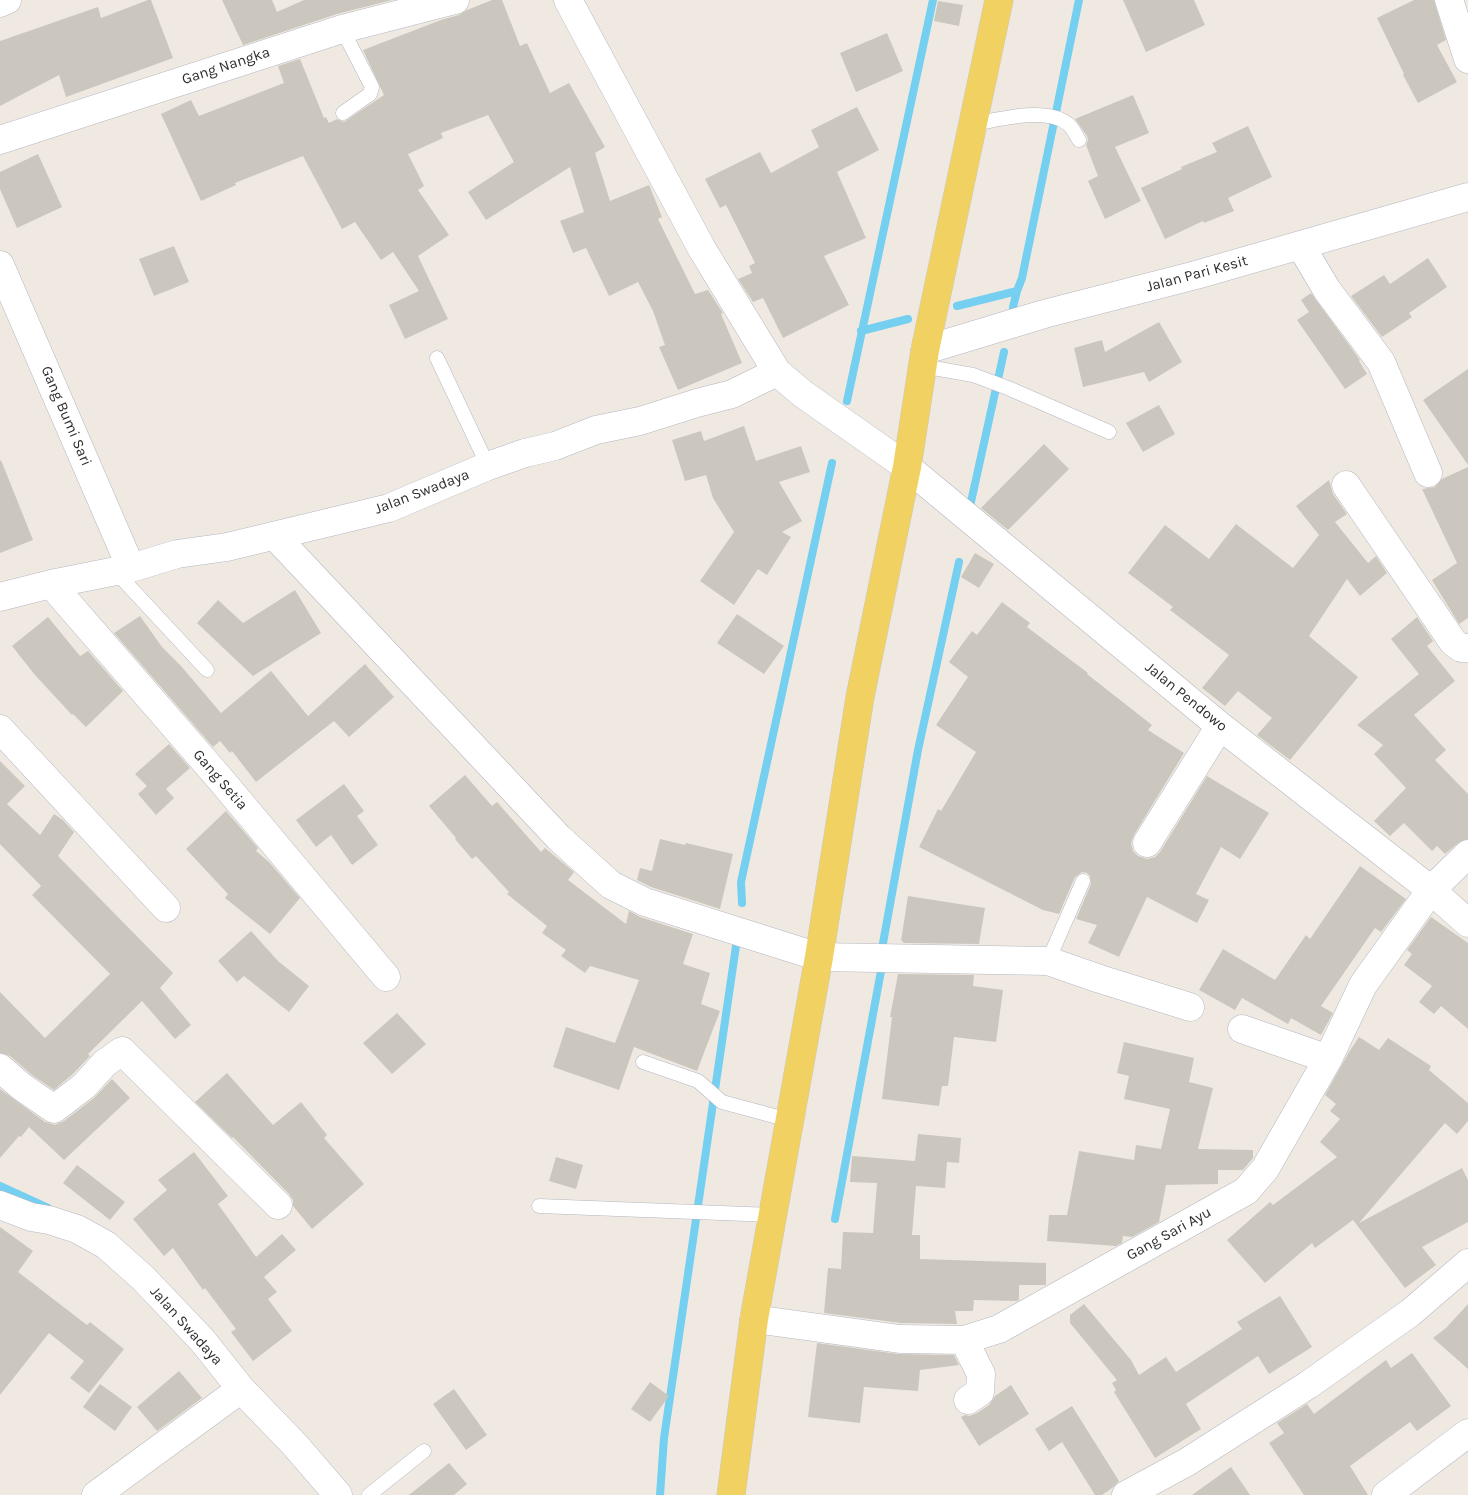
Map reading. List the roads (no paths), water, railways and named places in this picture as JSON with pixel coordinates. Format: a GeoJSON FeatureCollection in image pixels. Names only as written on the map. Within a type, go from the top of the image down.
{"type":"FeatureCollection","features":[{"type":"Feature","properties":{"kind":"main road"},"geometry":{"type":"LineString","coordinates":[[731,1495],[754,1319],[819,957],[860,698],[907,467],[923,358],[999,0]]}},
{"type":"Feature","properties":{"kind":"street"},"geometry":{"type":"LineString","coordinates":[[0,3],[7,0]]}},
{"type":"Feature","properties":{"kind":"street","name":"Gang Nangka"},"geometry":{"type":"LineString","coordinates":[[0,140],[342,28],[455,0]]}},
{"type":"Feature","properties":{"kind":"street","name":"Jalan Pendowo"},"geometry":{"type":"LineString","coordinates":[[568,0],[702,249],[777,372],[803,394],[907,467],[1220,726],[1431,890],[1468,923]]}},
{"type":"Feature","properties":{"kind":"street"},"geometry":{"type":"LineString","coordinates":[[1449,0],[1468,59]]}},
{"type":"Feature","properties":{"kind":"street","name":"Jalan Pari Kesit"},"geometry":{"type":"LineString","coordinates":[[923,358],[1044,314],[1196,275],[1468,197]]}},
{"type":"Feature","properties":{"kind":"street"},"geometry":{"type":"LineString","coordinates":[[1300,246],[1327,290],[1381,362],[1428,473]]}},
{"type":"Feature","properties":{"kind":"street","name":"Gang Bumi Sari"},"geometry":{"type":"LineString","coordinates":[[0,265],[123,570]]}},
{"type":"Feature","properties":{"kind":"street","name":"Jalan Swadaya"},"geometry":{"type":"LineString","coordinates":[[0,598],[51,584],[123,570],[177,554],[227,547],[389,508],[488,466],[525,453],[555,446],[596,430],[640,420],[732,394],[777,372]]}},
{"type":"Feature","properties":{"kind":"street"},"geometry":{"type":"LineString","coordinates":[[1346,486],[1453,642],[1462,648],[1468,648]]}},
{"type":"Feature","properties":{"kind":"street"},"geometry":{"type":"LineString","coordinates":[[275,536],[559,838],[611,885],[645,902],[819,957],[1048,961],[1190,1007]]}},
{"type":"Feature","properties":{"kind":"street","name":"Gang Setia"},"geometry":{"type":"LineString","coordinates":[[51,584],[221,780],[386,977]]}},
{"type":"Feature","properties":{"kind":"street"},"geometry":{"type":"LineString","coordinates":[[1147,843],[1220,726]]}},
{"type":"Feature","properties":{"kind":"street"},"geometry":{"type":"LineString","coordinates":[[0,729],[166,908]]}},
{"type":"Feature","properties":{"kind":"street","name":"Gang Sari Ayu"},"geometry":{"type":"LineString","coordinates":[[754,1319],[900,1339],[964,1340],[999,1329],[1246,1191],[1265,1169],[1328,1059],[1363,985],[1431,890],[1468,854]]}},
{"type":"Feature","properties":{"kind":"street"},"geometry":{"type":"LineString","coordinates":[[1242,1029],[1328,1059]]}},
{"type":"Feature","properties":{"kind":"street"},"geometry":{"type":"LineString","coordinates":[[0,1068],[22,1087],[54,1109],[84,1086],[104,1063],[122,1051],[278,1205]]}},
{"type":"Feature","properties":{"kind":"street","name":"Jalan Swadaya"},"geometry":{"type":"LineString","coordinates":[[0,1205],[31,1217],[49,1220],[77,1229],[106,1245],[143,1278],[202,1340],[240,1389],[295,1445],[338,1495]]}},
{"type":"Feature","properties":{"kind":"street"},"geometry":{"type":"LineString","coordinates":[[1126,1495],[1187,1462],[1308,1385],[1410,1313],[1468,1262]]}},
{"type":"Feature","properties":{"kind":"street"},"geometry":{"type":"LineString","coordinates":[[964,1340],[981,1374],[980,1392],[968,1400]]}},
{"type":"Feature","properties":{"kind":"street"},"geometry":{"type":"LineString","coordinates":[[96,1495],[240,1389]]}},
{"type":"Feature","properties":{"kind":"street"},"geometry":{"type":"LineString","coordinates":[[1386,1495],[1468,1433]]}},
{"type":"Feature","properties":{"kind":"lane"},"geometry":{"type":"LineString","coordinates":[[342,28],[372,87],[370,94],[343,113]]}},
{"type":"Feature","properties":{"kind":"lane"},"geometry":{"type":"LineString","coordinates":[[972,124],[1040,114],[1059,119],[1069,125],[1079,140]]}},
{"type":"Feature","properties":{"kind":"lane"},"geometry":{"type":"LineString","coordinates":[[437,358],[488,466]]}},
{"type":"Feature","properties":{"kind":"lane"},"geometry":{"type":"LineString","coordinates":[[923,358],[1008,388],[1109,432]]}},
{"type":"Feature","properties":{"kind":"lane"},"geometry":{"type":"LineString","coordinates":[[123,570],[207,670]]}},
{"type":"Feature","properties":{"kind":"lane"},"geometry":{"type":"LineString","coordinates":[[1048,961],[1083,881]]}},
{"type":"Feature","properties":{"kind":"lane"},"geometry":{"type":"LineString","coordinates":[[643,1062],[698,1081],[722,1102],[790,1120]]}},
{"type":"Feature","properties":{"kind":"lane"},"geometry":{"type":"LineString","coordinates":[[539,1206],[773,1215]]}},
{"type":"Feature","properties":{"kind":"lane"},"geometry":{"type":"LineString","coordinates":[[370,1494],[424,1451]]}},
{"type":"Feature","properties":{"kind":"waterway"},"geometry":{"type":"LineString","coordinates":[[847,401],[933,0]]}},
{"type":"Feature","properties":{"kind":"waterway"},"geometry":{"type":"LineString","coordinates":[[957,306],[1017,291],[1022,278],[1079,0]]}},
{"type":"Feature","properties":{"kind":"waterway"},"geometry":{"type":"LineString","coordinates":[[1013,307],[1017,291]]}},
{"type":"Feature","properties":{"kind":"waterway"},"geometry":{"type":"LineString","coordinates":[[861,331],[908,319]]}},
{"type":"Feature","properties":{"kind":"waterway"},"geometry":{"type":"LineString","coordinates":[[969,511],[1004,352]]}},
{"type":"Feature","properties":{"kind":"waterway"},"geometry":{"type":"LineString","coordinates":[[742,903],[741,882],[832,463]]}},
{"type":"Feature","properties":{"kind":"waterway"},"geometry":{"type":"LineString","coordinates":[[883,943],[918,750],[959,562]]}},
{"type":"Feature","properties":{"kind":"waterway"},"geometry":{"type":"LineString","coordinates":[[660,1495],[664,1438],[736,946]]}},
{"type":"Feature","properties":{"kind":"waterway"},"geometry":{"type":"LineString","coordinates":[[835,1219],[881,971]]}},
{"type":"Feature","properties":{"kind":"waterway"},"geometry":{"type":"LineString","coordinates":[[0,1186],[48,1208]]}}]}
